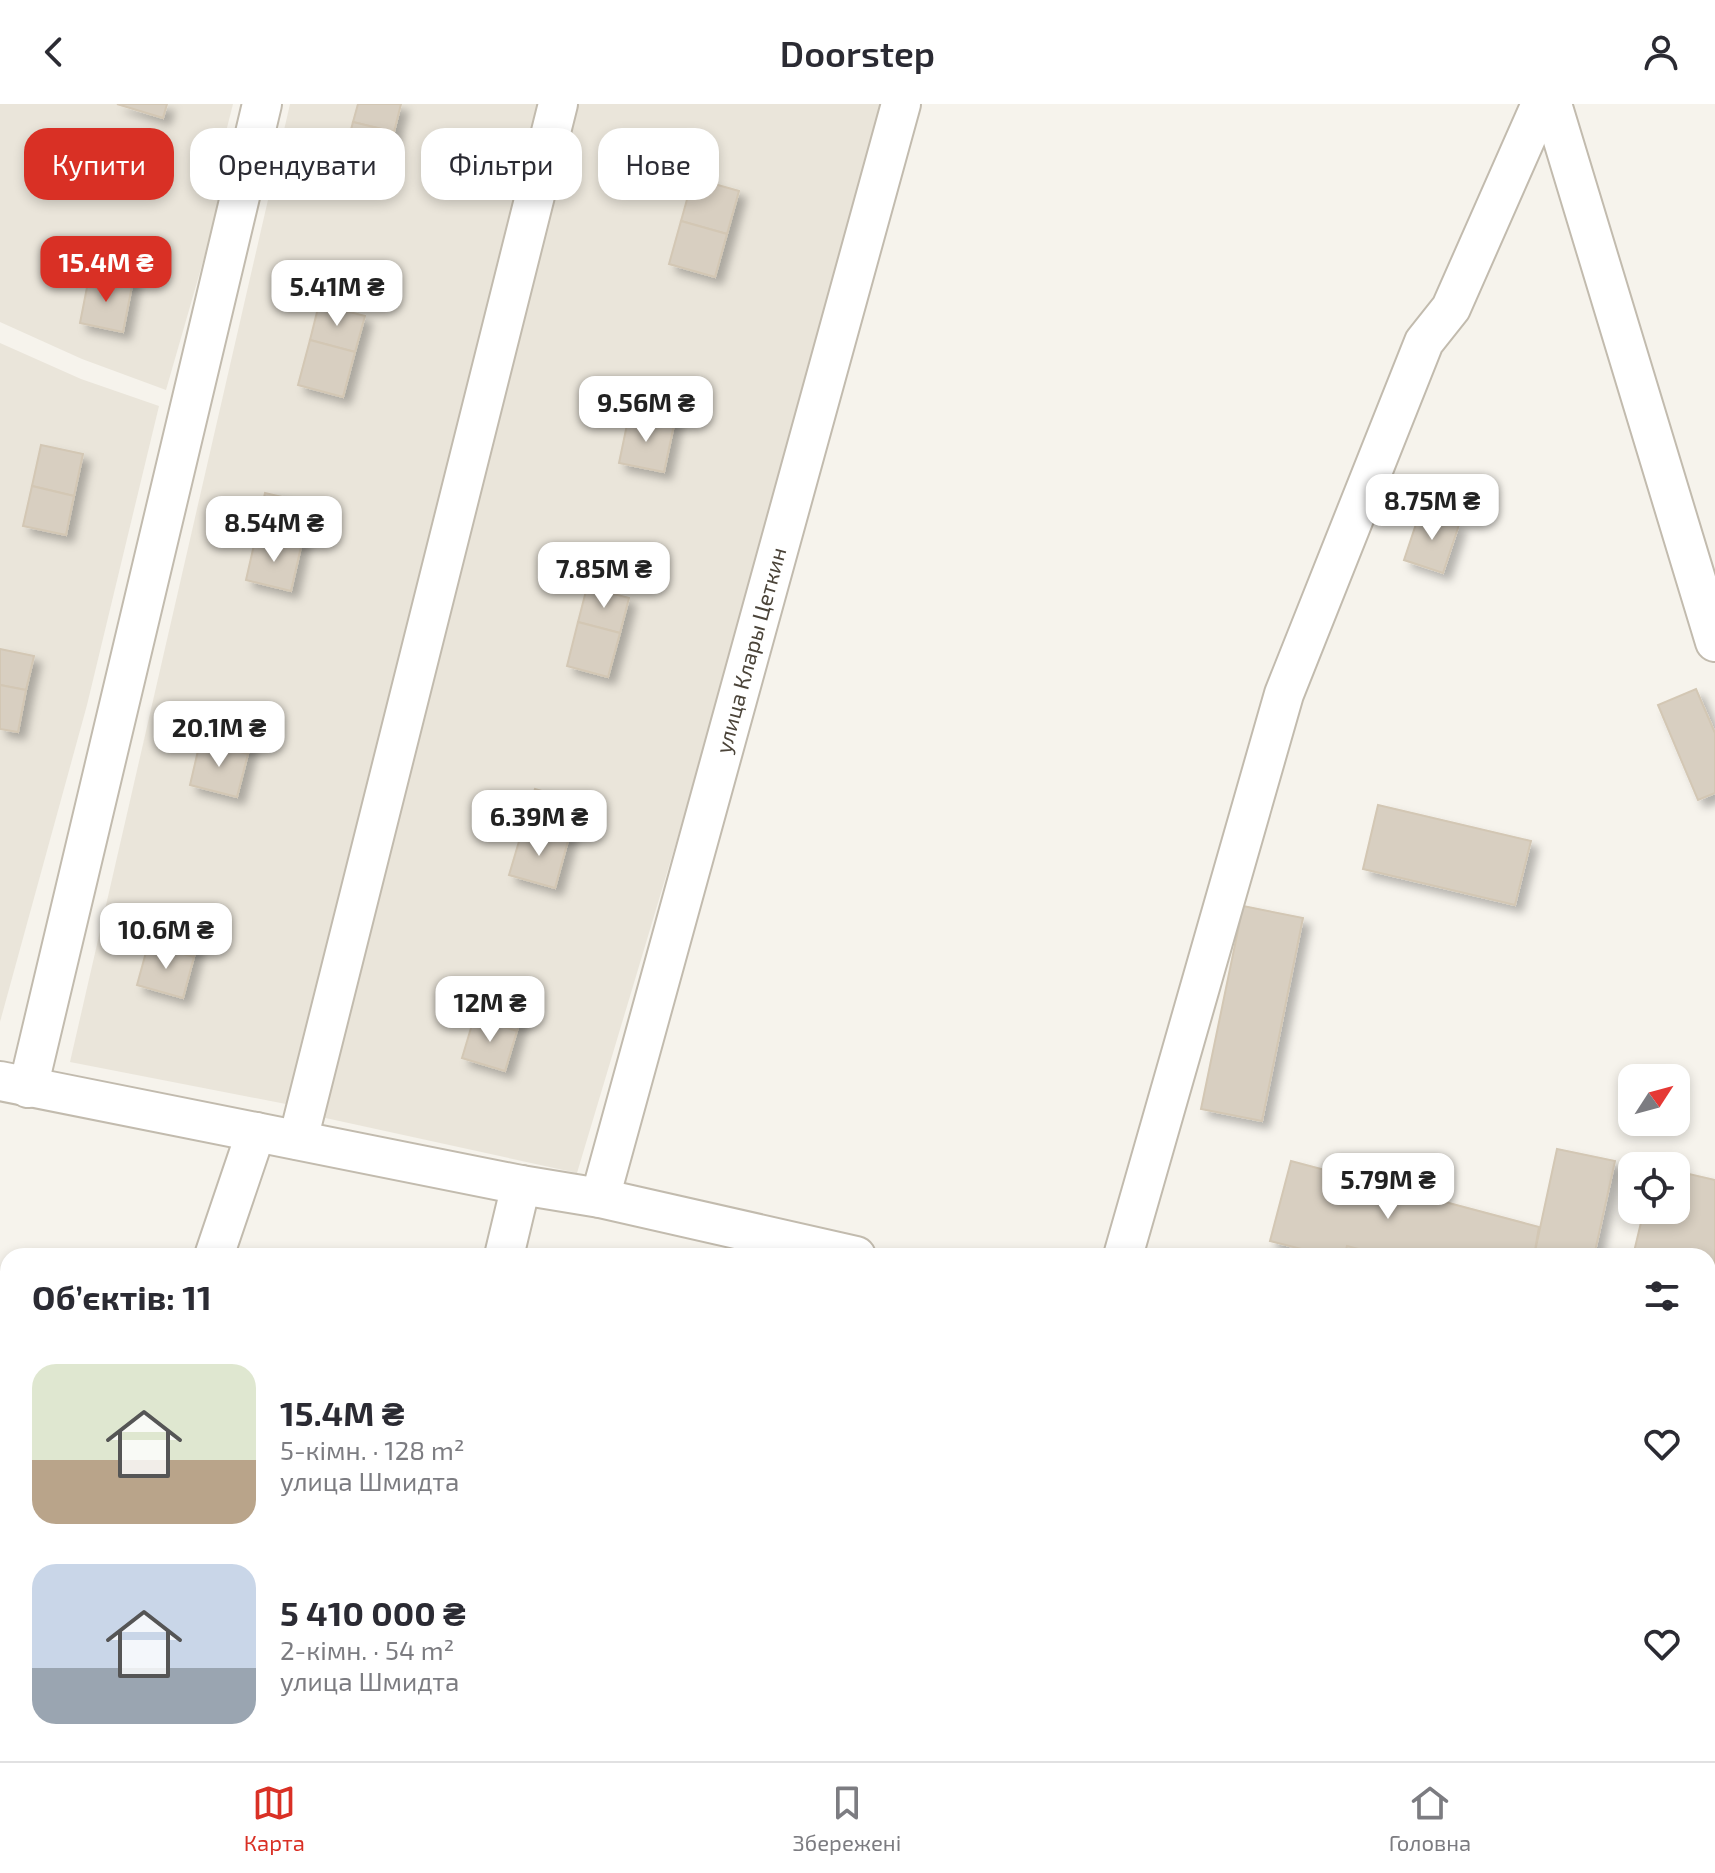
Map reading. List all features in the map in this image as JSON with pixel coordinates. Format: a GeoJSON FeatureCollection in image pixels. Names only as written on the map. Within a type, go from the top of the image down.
{"type":"FeatureCollection","features":[{"type":"Feature","properties":{"kind":"street"},"geometry":{"type":"LineString","coordinates":[[262,104],[14,1085],[600,1198],[811,1248]]}},
{"type":"Feature","properties":{"kind":"street"},"geometry":{"type":"LineString","coordinates":[[298,1140],[558,104]]}},
{"type":"Feature","properties":{"kind":"street","name":"улица Клары Цеткин"},"geometry":{"type":"LineString","coordinates":[[600,1198],[901,104]]}},
{"type":"Feature","properties":{"kind":"street"},"geometry":{"type":"LineString","coordinates":[[1125,1248],[1284,694],[1424,342],[1451,308],[1541,104]]}},
{"type":"Feature","properties":{"kind":"street"},"geometry":{"type":"LineString","coordinates":[[1552,104],[1715,642]]}},
{"type":"Feature","properties":{"kind":"street"},"geometry":{"type":"LineString","coordinates":[[217,1248],[256,1132]]}},
{"type":"Feature","properties":{"kind":"street"},"geometry":{"type":"LineString","coordinates":[[506,1248],[521,1185]]}},
{"type":"Feature","properties":{"kind":"shaded area"},"geometry":{"type":"Polygon","coordinates":[[[0,104],[233,104],[227,128],[190,128],[190,200],[221,200],[166,390],[82,359],[0,322],[0,104]]]}},
{"type":"Feature","properties":{"kind":"shaded area"},"geometry":{"type":"Polygon","coordinates":[[[290,104],[539,104],[533,128],[421,128],[421,200],[515,200],[291,1105],[70,1062],[268,200],[405,200],[405,128],[284,128],[290,104]]]}},
{"type":"Feature","properties":{"kind":"shaded area"},"geometry":{"type":"Polygon","coordinates":[[[575,104],[887,104],[702,756],[577,1173],[321,1117],[429,680],[532,291],[553,200],[582,200],[582,128],[569,128],[575,104]]]}},
{"type":"Feature","properties":{"kind":"shaded area"},"geometry":{"type":"Polygon","coordinates":[[[0,343],[81,379],[159,406],[87,705],[0,1022],[0,343]]]}},
{"type":"Feature","properties":{"kind":"building"},"geometry":{"type":"Polygon","coordinates":[[[117,104],[167,104],[163,118],[117,104]]]}},
{"type":"Feature","properties":{"kind":"building"},"geometry":{"type":"Polygon","coordinates":[[[358,104],[401,104],[395,128],[378,128],[353,122],[358,104]]]}},
{"type":"Feature","properties":{"kind":"building"},"geometry":{"type":"Polygon","coordinates":[[[353,122],[378,128],[351,128],[353,122]]]}},
{"type":"Feature","properties":{"kind":"building"},"geometry":{"type":"Polygon","coordinates":[[[719,185],[739,191],[727,234],[681,221],[687,200],[719,200],[719,185]]]}},
{"type":"Feature","properties":{"kind":"building"},"geometry":{"type":"Polygon","coordinates":[[[681,221],[727,234],[715,277],[669,264],[681,221]]]}},
{"type":"Feature","properties":{"kind":"building"},"geometry":{"type":"Polygon","coordinates":[[[97,240],[140,250],[132,286],[89,277],[97,240]]]}},
{"type":"Feature","properties":{"kind":"building"},"geometry":{"type":"Polygon","coordinates":[[[89,277],[132,286],[123,332],[80,323],[89,277]]]}},
{"type":"Feature","properties":{"kind":"building"},"geometry":{"type":"Polygon","coordinates":[[[319,304],[365,316],[355,352],[310,340],[319,304]]]}},
{"type":"Feature","properties":{"kind":"building"},"geometry":{"type":"Polygon","coordinates":[[[310,340],[355,352],[343,397],[298,385],[310,340]]]}},
{"type":"Feature","properties":{"kind":"building"},"geometry":{"type":"Polygon","coordinates":[[[635,383],[681,393],[674,425],[629,415],[635,383]]]}},
{"type":"Feature","properties":{"kind":"building"},"geometry":{"type":"Polygon","coordinates":[[[629,415],[674,425],[664,472],[619,463],[629,415]]]}},
{"type":"Feature","properties":{"kind":"building"},"geometry":{"type":"Polygon","coordinates":[[[41,445],[83,454],[74,496],[32,486],[41,445]]]}},
{"type":"Feature","properties":{"kind":"building"},"geometry":{"type":"Polygon","coordinates":[[[32,486],[74,496],[66,535],[23,526],[32,486]]]}},
{"type":"Feature","properties":{"kind":"building"},"geometry":{"type":"Polygon","coordinates":[[[265,493],[312,504],[301,547],[256,536],[265,493]]]}},
{"type":"Feature","properties":{"kind":"building"},"geometry":{"type":"Polygon","coordinates":[[[1420,512],[1459,525],[1443,573],[1404,560],[1420,512]]]}},
{"type":"Feature","properties":{"kind":"building"},"geometry":{"type":"Polygon","coordinates":[[[256,536],[301,547],[291,591],[246,580],[256,536]]]}},
{"type":"Feature","properties":{"kind":"building"},"geometry":{"type":"Polygon","coordinates":[[[587,587],[629,598],[620,633],[578,622],[587,587]]]}},
{"type":"Feature","properties":{"kind":"building"},"geometry":{"type":"Polygon","coordinates":[[[578,622],[620,633],[608,677],[567,666],[578,622]]]}},
{"type":"Feature","properties":{"kind":"building"},"geometry":{"type":"Polygon","coordinates":[[[0,649],[34,656],[26,690],[0,685],[0,649]]]}},
{"type":"Feature","properties":{"kind":"building"},"geometry":{"type":"Polygon","coordinates":[[[0,685],[26,690],[18,732],[0,729],[0,685]]]}},
{"type":"Feature","properties":{"kind":"building"},"geometry":{"type":"Polygon","coordinates":[[[1696,689],[1715,733],[1715,793],[1698,800],[1658,705],[1696,689]]]}},
{"type":"Feature","properties":{"kind":"building"},"geometry":{"type":"Polygon","coordinates":[[[209,706],[257,718],[248,754],[200,742],[209,706]]]}},
{"type":"Feature","properties":{"kind":"building"},"geometry":{"type":"Polygon","coordinates":[[[200,742],[248,754],[237,797],[190,785],[200,742]]]}},
{"type":"Feature","properties":{"kind":"building"},"geometry":{"type":"Polygon","coordinates":[[[535,789],[580,802],[568,841],[523,828],[535,789]]]}},
{"type":"Feature","properties":{"kind":"building"},"geometry":{"type":"Polygon","coordinates":[[[1378,805],[1531,841],[1515,905],[1363,869],[1378,805]]]}},
{"type":"Feature","properties":{"kind":"building"},"geometry":{"type":"Polygon","coordinates":[[[523,828],[568,841],[555,888],[509,875],[523,828]]]}},
{"type":"Feature","properties":{"kind":"building"},"geometry":{"type":"Polygon","coordinates":[[[1243,906],[1303,918],[1262,1121],[1201,1109],[1243,906]]]}},
{"type":"Feature","properties":{"kind":"building"},"geometry":{"type":"Polygon","coordinates":[[[158,907],[204,918],[194,957],[148,945],[158,907]]]}},
{"type":"Feature","properties":{"kind":"building"},"geometry":{"type":"Polygon","coordinates":[[[148,945],[194,957],[183,998],[137,985],[148,945]]]}},
{"type":"Feature","properties":{"kind":"building"},"geometry":{"type":"Polygon","coordinates":[[[483,989],[526,1002],[517,1031],[474,1018],[483,989]]]}},
{"type":"Feature","properties":{"kind":"building"},"geometry":{"type":"Polygon","coordinates":[[[474,1018],[517,1031],[505,1071],[462,1058],[474,1018]]]}},
{"type":"Feature","properties":{"kind":"building"},"geometry":{"type":"Polygon","coordinates":[[[1557,1149],[1615,1161],[1596,1248],[1536,1248],[1557,1149]]]}},
{"type":"Feature","properties":{"kind":"building"},"geometry":{"type":"Polygon","coordinates":[[[1291,1161],[1539,1227],[1535,1248],[1298,1248],[1270,1241],[1291,1161]]]}},
{"type":"Feature","properties":{"kind":"building"},"geometry":{"type":"Polygon","coordinates":[[[1690,1174],[1715,1180],[1715,1248],[1635,1248],[1641,1224],[1690,1224],[1690,1174]]]}}]}
